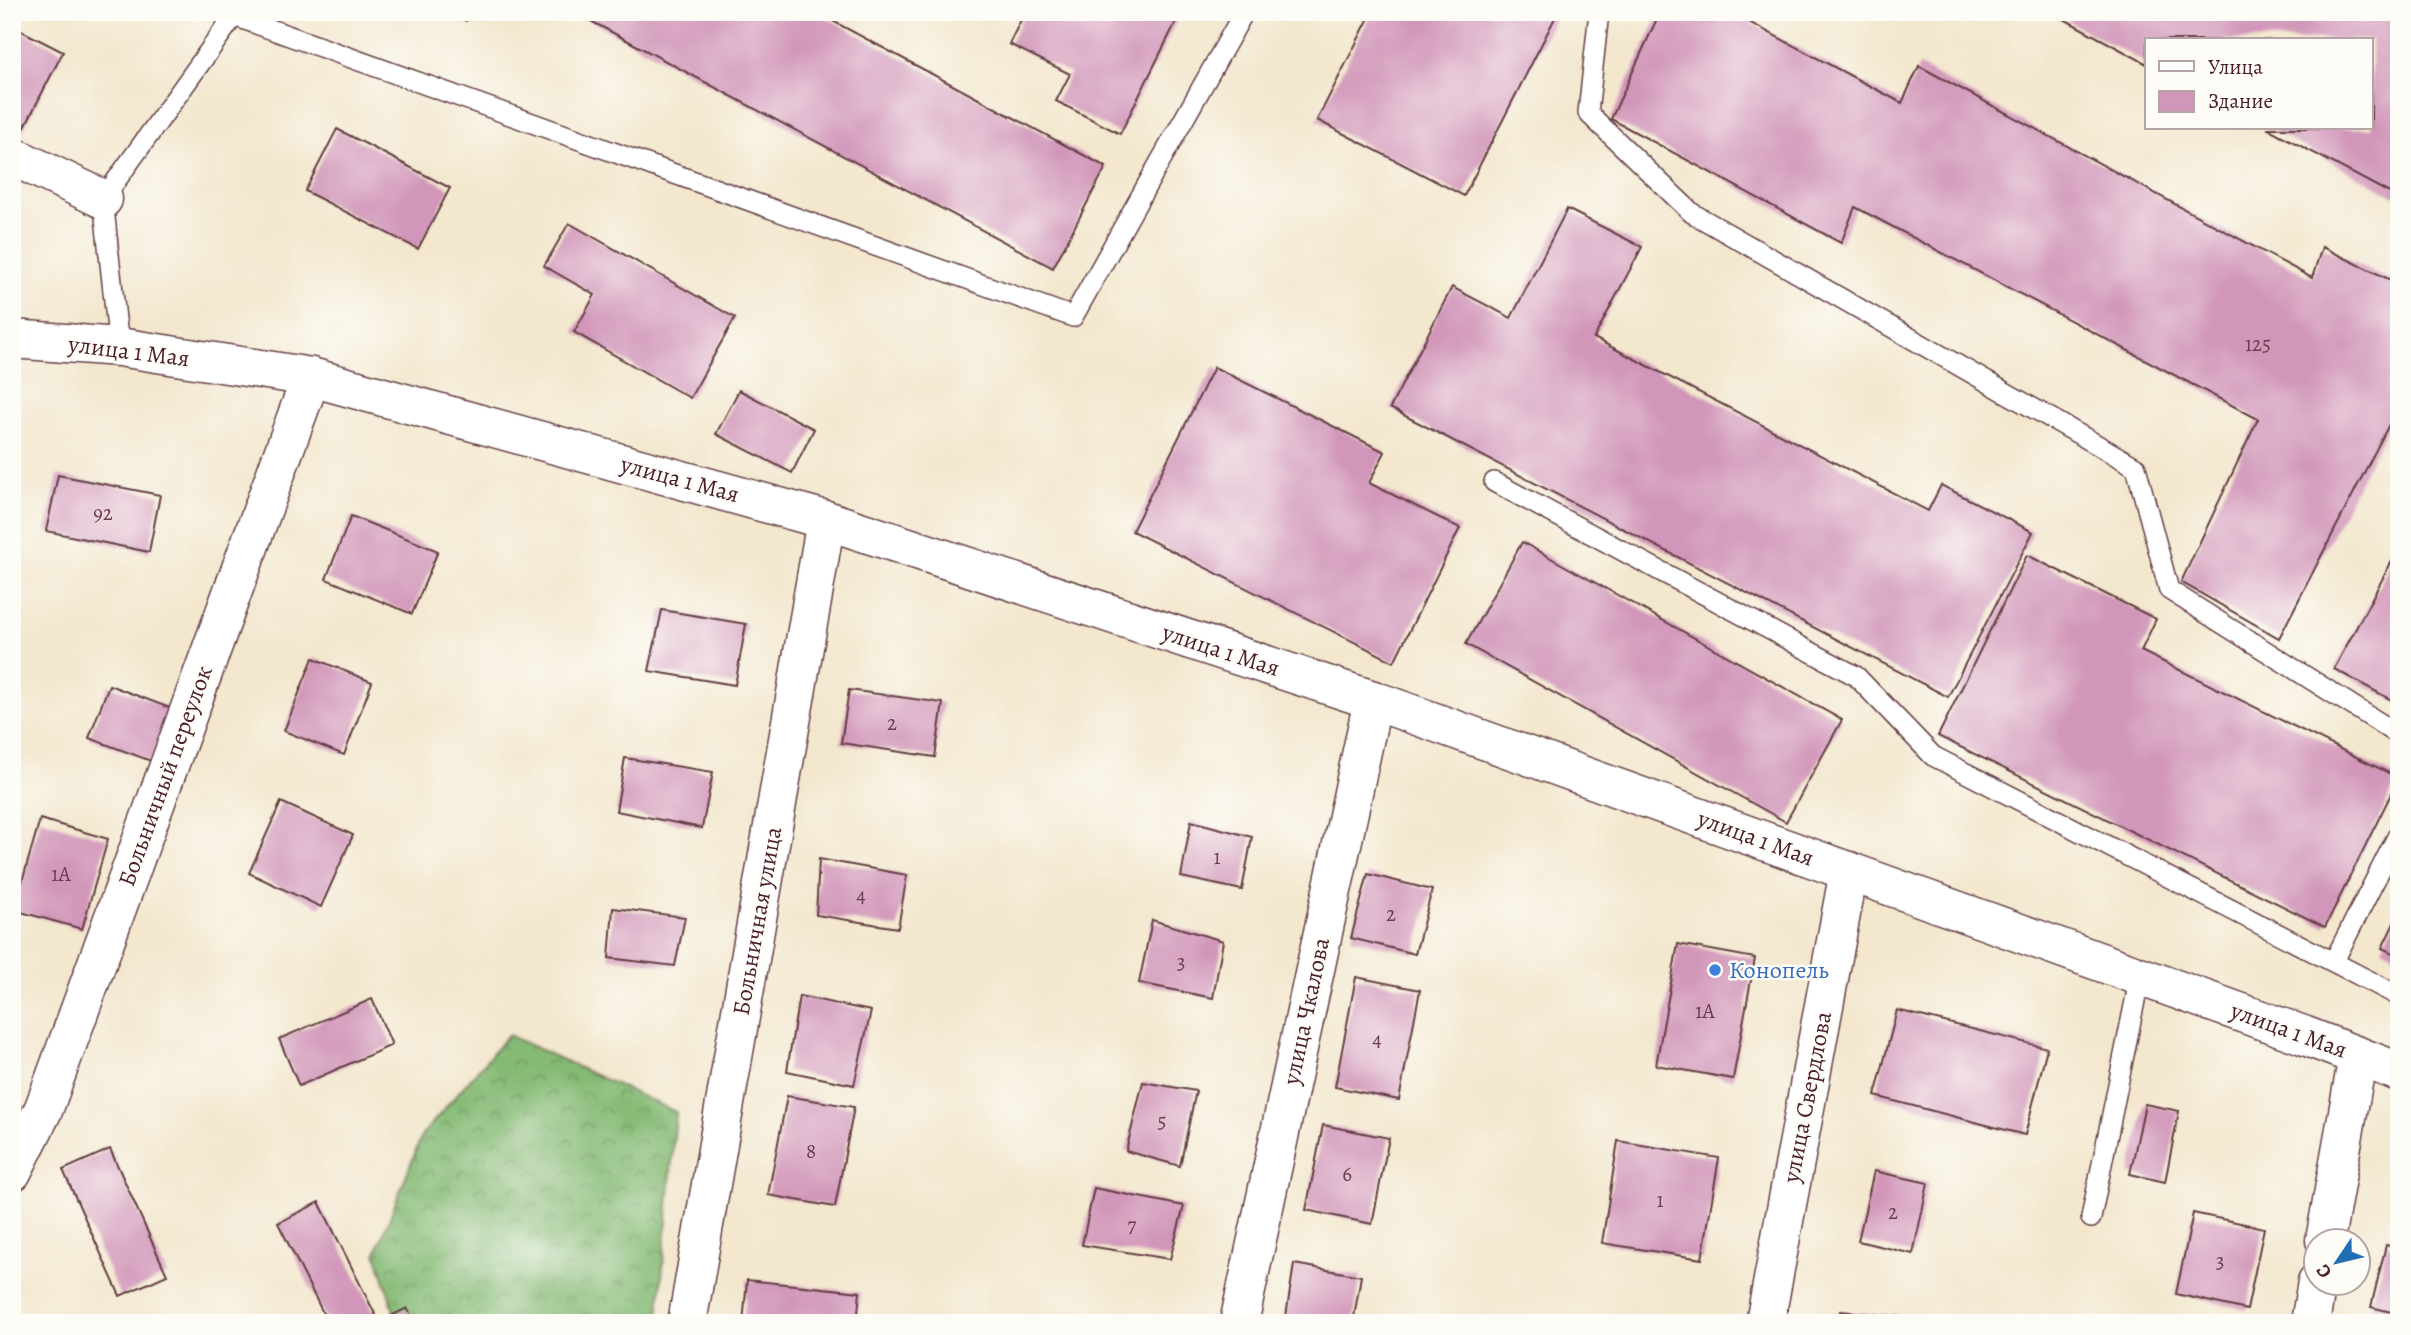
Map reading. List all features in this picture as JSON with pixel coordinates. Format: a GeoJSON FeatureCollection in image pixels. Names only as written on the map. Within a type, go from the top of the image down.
{"type":"FeatureCollection","features":[{"type":"Feature","properties":{"kind":"street"},"geometry":{"type":"LineString","coordinates":[[12,156],[103,199]]}},
{"type":"Feature","properties":{"kind":"street","name":"улица 1 Мая"},"geometry":{"type":"LineString","coordinates":[[12,339],[119,347],[311,377],[826,520],[1373,700],[2399,1072]]}},
{"type":"Feature","properties":{"kind":"street","name":"Больничный переулок"},"geometry":{"type":"LineString","coordinates":[[12,1172],[44,1108],[311,377]]}},
{"type":"Feature","properties":{"kind":"street","name":"Больничная улица"},"geometry":{"type":"LineString","coordinates":[[687,1323],[826,520]]}},
{"type":"Feature","properties":{"kind":"street","name":"улица Чкалова"},"geometry":{"type":"LineString","coordinates":[[1239,1323],[1373,700]]}},
{"type":"Feature","properties":{"kind":"street","name":"улица Свердлова"},"geometry":{"type":"LineString","coordinates":[[1765,1323],[1849,871]]}},
{"type":"Feature","properties":{"kind":"street"},"geometry":{"type":"LineString","coordinates":[[2328,1226],[2358,1056]]}},
{"type":"Feature","properties":{"kind":"street"},"geometry":{"type":"LineString","coordinates":[[2310,1323],[2315,1296]]}},
{"type":"Feature","properties":{"kind":"lane"},"geometry":{"type":"LineString","coordinates":[[119,347],[103,199],[234,16],[1073,317],[1244,12]]}},
{"type":"Feature","properties":{"kind":"lane"},"geometry":{"type":"LineString","coordinates":[[1599,12],[1588,113],[1692,213],[2136,467],[2169,590],[2399,734]]}},
{"type":"Feature","properties":{"kind":"lane"},"geometry":{"type":"LineString","coordinates":[[1494,482],[1856,676],[1933,756],[2399,996]]}},
{"type":"Feature","properties":{"kind":"lane"},"geometry":{"type":"LineString","coordinates":[[2334,961],[2399,833]]}},
{"type":"Feature","properties":{"kind":"lane"},"geometry":{"type":"LineString","coordinates":[[2091,1218],[2140,976]]}},
{"type":"Feature","properties":{"kind":"green space"},"geometry":{"type":"Polygon","coordinates":[[[508,1035],[676,1112],[658,1323],[412,1323],[394,1311],[376,1253],[422,1135],[508,1035]]]}},
{"type":"Feature","properties":{"kind":"building"},"geometry":{"type":"Polygon","coordinates":[[[449,12],[471,12],[466,21],[449,12]]]}},
{"type":"Feature","properties":{"kind":"building"},"geometry":{"type":"Polygon","coordinates":[[[574,12],[816,12],[1106,167],[1053,268],[574,12]]]}},
{"type":"Feature","properties":{"kind":"building"},"geometry":{"type":"Polygon","coordinates":[[[1025,12],[1181,12],[1120,134],[1056,101],[1070,74],[1009,44],[1025,12]]]}},
{"type":"Feature","properties":{"kind":"building"},"geometry":{"type":"Polygon","coordinates":[[[1372,12],[1558,12],[1464,196],[1317,120],[1372,12]]]}},
{"type":"Feature","properties":{"kind":"building"},"geometry":{"type":"Polygon","coordinates":[[[1660,12],[1730,12],[1902,103],[1919,66],[2312,278],[2322,247],[2399,284],[2399,405],[2279,638],[2181,582],[2258,419],[1855,207],[1841,243],[1611,119],[1660,12]]]}},
{"type":"Feature","properties":{"kind":"building"},"geometry":{"type":"Polygon","coordinates":[[[2051,12],[2399,12],[2399,198],[2271,130],[2372,130],[2372,38],[2145,38],[2145,63],[2051,12]]]}},
{"type":"Feature","properties":{"kind":"building"},"geometry":{"type":"Polygon","coordinates":[[[12,26],[63,52],[21,134],[12,129],[12,26]]]}},
{"type":"Feature","properties":{"kind":"building"},"geometry":{"type":"Polygon","coordinates":[[[337,129],[450,188],[418,249],[305,191],[337,129]]]}},
{"type":"Feature","properties":{"kind":"building"},"geometry":{"type":"Polygon","coordinates":[[[1567,209],[1642,247],[1594,338],[1928,511],[1941,485],[2033,532],[1948,697],[1390,408],[1452,287],[1511,318],[1567,209]]]}},
{"type":"Feature","properties":{"kind":"building"},"geometry":{"type":"Polygon","coordinates":[[[569,223],[735,318],[690,398],[574,332],[595,295],[544,266],[569,223]]]}},
{"type":"Feature","properties":{"kind":"building"},"geometry":{"type":"Polygon","coordinates":[[[1214,367],[1385,452],[1369,483],[1460,528],[1394,662],[1132,531],[1214,367]]]}},
{"type":"Feature","properties":{"kind":"building"},"geometry":{"type":"Polygon","coordinates":[[[739,390],[814,429],[792,473],[716,434],[739,390]]]}},
{"type":"Feature","properties":{"kind":"building"},"geometry":{"type":"Polygon","coordinates":[[[12,437],[18,438],[13,461],[12,461],[12,437]]]}},
{"type":"Feature","properties":{"kind":"building"},"geometry":{"type":"Polygon","coordinates":[[[58,475],[160,495],[149,552],[46,531],[58,475]]]}},
{"type":"Feature","properties":{"kind":"building"},"geometry":{"type":"Polygon","coordinates":[[[351,516],[438,551],[412,614],[326,579],[351,516]]]}},
{"type":"Feature","properties":{"kind":"building"},"geometry":{"type":"Polygon","coordinates":[[[1522,542],[1842,720],[1786,822],[1466,644],[1522,542]]]}},
{"type":"Feature","properties":{"kind":"building"},"geometry":{"type":"Polygon","coordinates":[[[2399,548],[2399,699],[2397,703],[2334,669],[2399,548]]]}},
{"type":"Feature","properties":{"kind":"building"},"geometry":{"type":"Polygon","coordinates":[[[2027,555],[2156,619],[2141,651],[2399,778],[2325,927],[1938,736],[2027,555]]]}},
{"type":"Feature","properties":{"kind":"building"},"geometry":{"type":"Polygon","coordinates":[[[662,610],[746,624],[735,685],[649,671],[662,610]]]}},
{"type":"Feature","properties":{"kind":"building"},"geometry":{"type":"Polygon","coordinates":[[[12,656],[17,657],[14,675],[12,675],[12,656]]]}},
{"type":"Feature","properties":{"kind":"building"},"geometry":{"type":"Polygon","coordinates":[[[313,658],[372,682],[344,755],[284,731],[313,658]]]}},
{"type":"Feature","properties":{"kind":"building"},"geometry":{"type":"Polygon","coordinates":[[[109,685],[170,708],[151,761],[89,738],[109,685]]]}},
{"type":"Feature","properties":{"kind":"building"},"geometry":{"type":"Polygon","coordinates":[[[849,690],[943,703],[935,757],[841,743],[849,690]]]}},
{"type":"Feature","properties":{"kind":"building"},"geometry":{"type":"Polygon","coordinates":[[[625,758],[713,772],[702,828],[616,811],[625,758]]]}},
{"type":"Feature","properties":{"kind":"building"},"geometry":{"type":"Polygon","coordinates":[[[281,802],[353,835],[321,907],[249,873],[281,802]]]}},
{"type":"Feature","properties":{"kind":"building"},"geometry":{"type":"Polygon","coordinates":[[[40,819],[108,839],[82,929],[14,910],[40,819]]]}},
{"type":"Feature","properties":{"kind":"building"},"geometry":{"type":"Polygon","coordinates":[[[1191,821],[1252,837],[1242,890],[1181,877],[1191,821]]]}},
{"type":"Feature","properties":{"kind":"building"},"geometry":{"type":"Polygon","coordinates":[[[819,859],[907,875],[898,928],[816,915],[819,859]]]}},
{"type":"Feature","properties":{"kind":"building"},"geometry":{"type":"Polygon","coordinates":[[[1368,874],[1432,890],[1415,954],[1351,938],[1368,874]]]}},
{"type":"Feature","properties":{"kind":"building"},"geometry":{"type":"Polygon","coordinates":[[[613,908],[685,917],[675,966],[609,958],[613,908]]]}},
{"type":"Feature","properties":{"kind":"building"},"geometry":{"type":"Polygon","coordinates":[[[2399,913],[2399,956],[2382,948],[2399,913]]]}},
{"type":"Feature","properties":{"kind":"building"},"geometry":{"type":"Polygon","coordinates":[[[1152,920],[1223,941],[1213,998],[1139,983],[1152,920]]]}},
{"type":"Feature","properties":{"kind":"building"},"geometry":{"type":"Polygon","coordinates":[[[1678,944],[1755,958],[1733,1079],[1656,1065],[1678,944]]]}},
{"type":"Feature","properties":{"kind":"building"},"geometry":{"type":"Polygon","coordinates":[[[1356,977],[1420,990],[1399,1100],[1335,1087],[1356,977]]]}},
{"type":"Feature","properties":{"kind":"building"},"geometry":{"type":"Polygon","coordinates":[[[799,996],[871,1011],[854,1085],[787,1071],[799,996]]]}},
{"type":"Feature","properties":{"kind":"building"},"geometry":{"type":"Polygon","coordinates":[[[372,999],[392,1045],[299,1086],[279,1039],[372,999]]]}},
{"type":"Feature","properties":{"kind":"building"},"geometry":{"type":"Polygon","coordinates":[[[1897,1010],[2047,1048],[2025,1135],[1875,1096],[1897,1010]]]}},
{"type":"Feature","properties":{"kind":"building"},"geometry":{"type":"Polygon","coordinates":[[[1143,1082],[1196,1091],[1180,1166],[1126,1151],[1143,1082]]]}},
{"type":"Feature","properties":{"kind":"building"},"geometry":{"type":"Polygon","coordinates":[[[787,1096],[854,1107],[835,1207],[768,1195],[787,1096]]]}},
{"type":"Feature","properties":{"kind":"building"},"geometry":{"type":"Polygon","coordinates":[[[2145,1104],[2179,1111],[2165,1182],[2130,1174],[2145,1104]]]}},
{"type":"Feature","properties":{"kind":"building"},"geometry":{"type":"Polygon","coordinates":[[[1323,1125],[1389,1138],[1372,1224],[1306,1210],[1323,1125]]]}},
{"type":"Feature","properties":{"kind":"building"},"geometry":{"type":"Polygon","coordinates":[[[1618,1141],[1719,1158],[1702,1259],[1602,1243],[1618,1141]]]}},
{"type":"Feature","properties":{"kind":"building"},"geometry":{"type":"Polygon","coordinates":[[[110,1149],[167,1275],[120,1296],[63,1170],[110,1149]]]}},
{"type":"Feature","properties":{"kind":"building"},"geometry":{"type":"Polygon","coordinates":[[[1874,1171],[1928,1183],[1913,1254],[1858,1241],[1874,1171]]]}},
{"type":"Feature","properties":{"kind":"building"},"geometry":{"type":"Polygon","coordinates":[[[1094,1188],[1184,1206],[1170,1259],[1082,1245],[1094,1188]]]}},
{"type":"Feature","properties":{"kind":"building"},"geometry":{"type":"Polygon","coordinates":[[[319,1202],[379,1322],[407,1308],[415,1323],[328,1323],[278,1223],[319,1202]]]}},
{"type":"Feature","properties":{"kind":"building"},"geometry":{"type":"Polygon","coordinates":[[[2193,1213],[2264,1228],[2247,1310],[2176,1294],[2193,1213]]]}},
{"type":"Feature","properties":{"kind":"building"},"geometry":{"type":"Polygon","coordinates":[[[2386,1245],[2399,1248],[2399,1314],[2371,1307],[2386,1245]]]}},
{"type":"Feature","properties":{"kind":"building"},"geometry":{"type":"Polygon","coordinates":[[[1294,1264],[1361,1276],[1353,1323],[1285,1323],[1294,1264]]]}},
{"type":"Feature","properties":{"kind":"building"},"geometry":{"type":"Polygon","coordinates":[[[747,1280],[860,1292],[857,1323],[743,1323],[747,1280]]]}},
{"type":"Feature","properties":{"kind":"building"},"geometry":{"type":"Polygon","coordinates":[[[1840,1311],[1904,1317],[1904,1323],[1839,1323],[1840,1311]]]}},
{"type":"Feature","properties":{"kind":"building"},"geometry":{"type":"Polygon","coordinates":[[[1628,1317],[1655,1321],[1655,1323],[1627,1323],[1628,1317]]]}},
{"type":"Feature","properties":{"kind":"place","name":"Конопель"},"geometry":{"type":"Point","coordinates":[1715,970]}}]}
